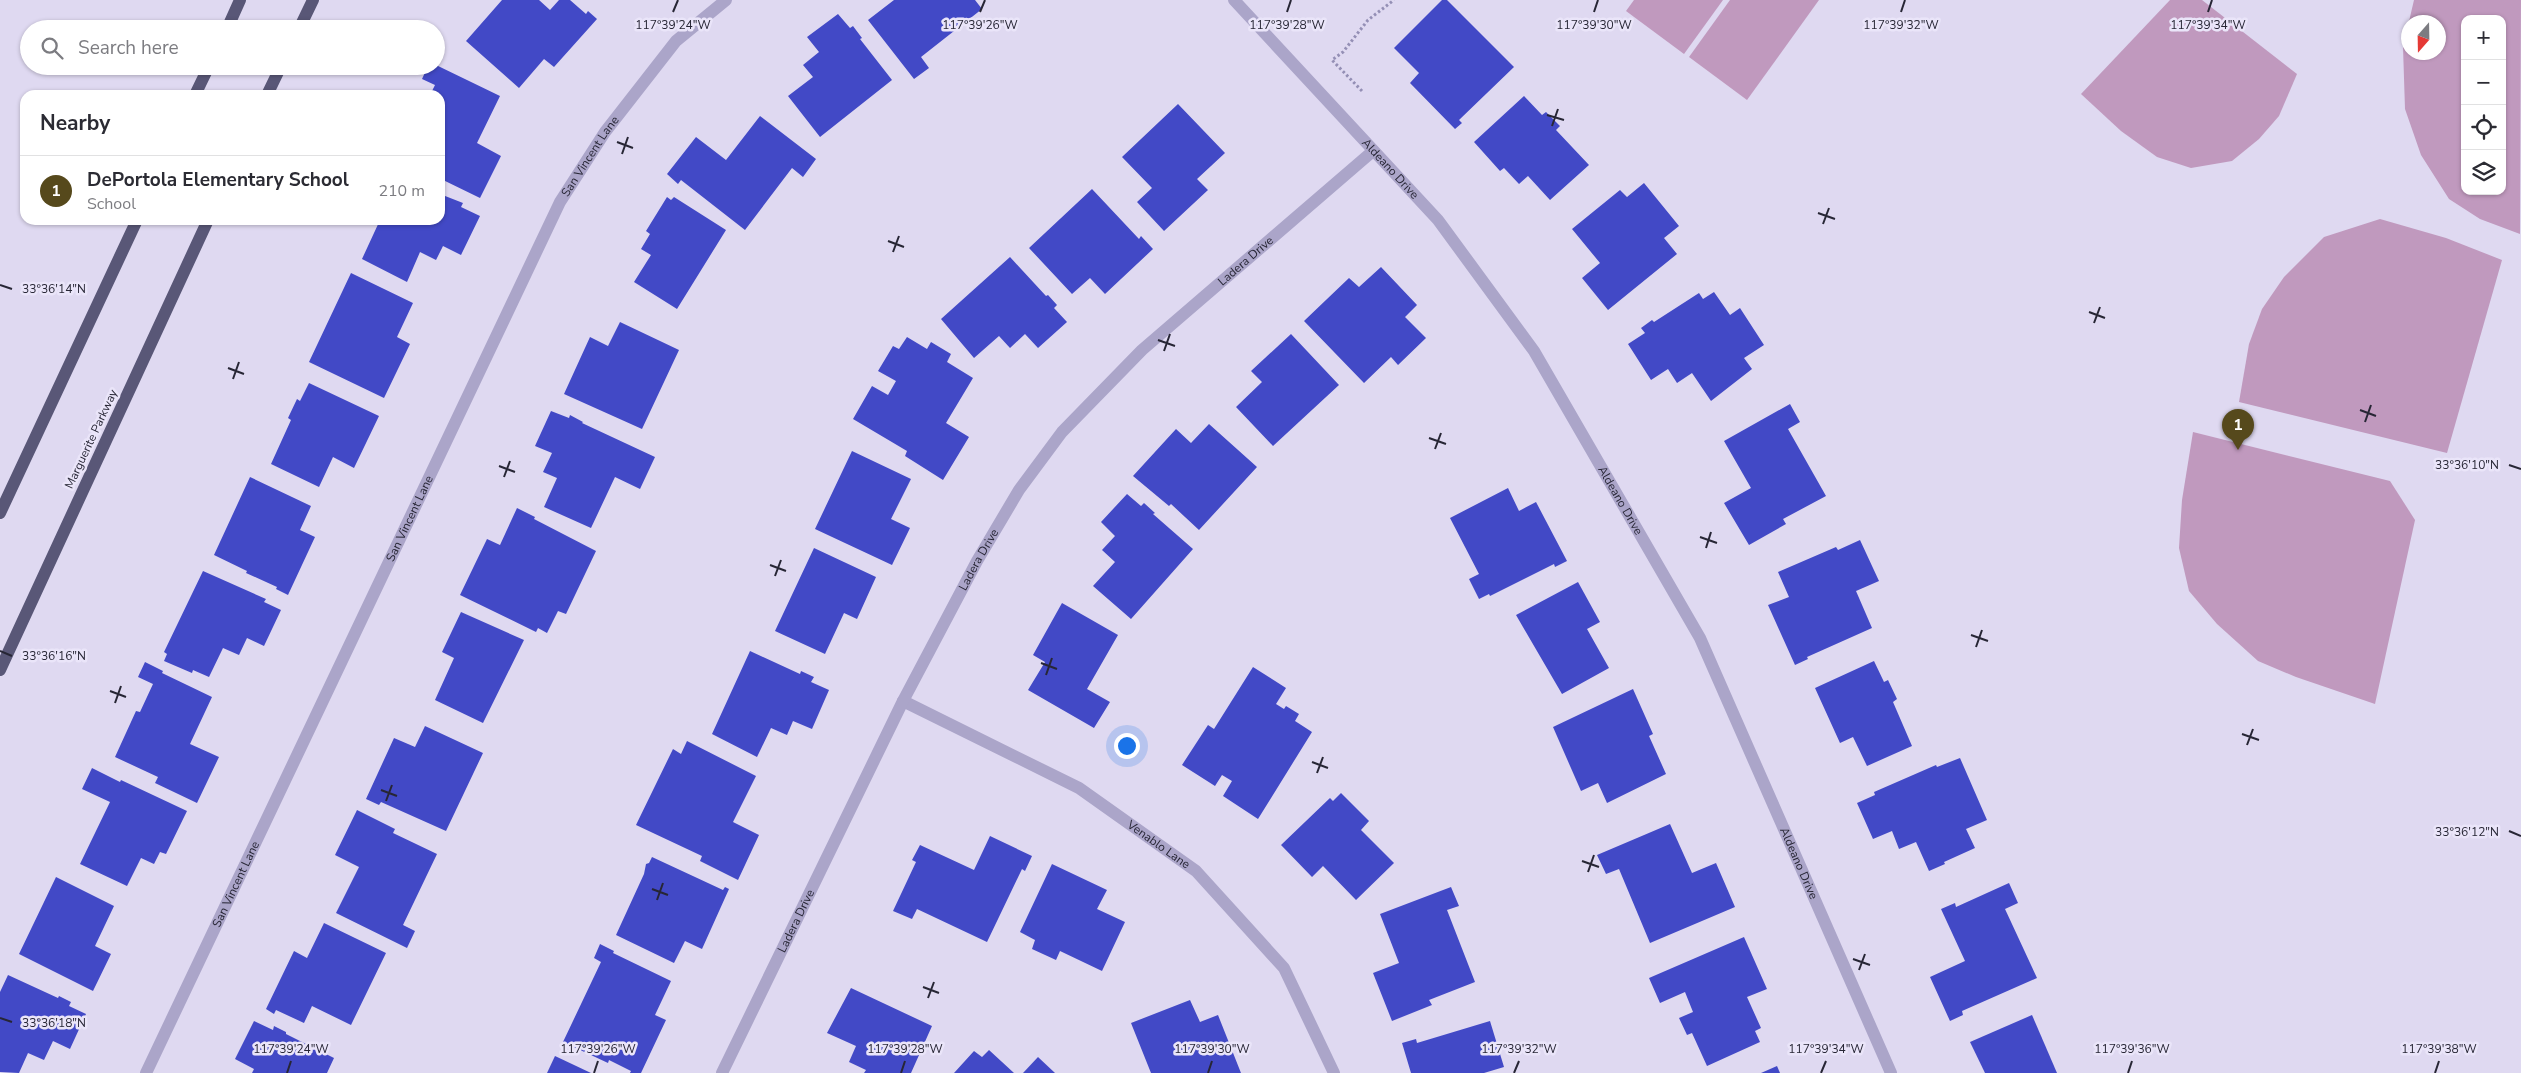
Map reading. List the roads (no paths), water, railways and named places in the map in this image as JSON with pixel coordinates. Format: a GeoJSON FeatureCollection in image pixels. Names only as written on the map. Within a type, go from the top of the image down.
{"type":"FeatureCollection","features":[{"type":"Feature","properties":{"kind":"main road"},"geometry":{"type":"LineString","coordinates":[[230,20],[240,0]]}},
{"type":"Feature","properties":{"kind":"main road"},"geometry":{"type":"LineString","coordinates":[[303,20],[313,0]]}},
{"type":"Feature","properties":{"kind":"main road"},"geometry":{"type":"LineString","coordinates":[[197,90],[205,75]]}},
{"type":"Feature","properties":{"kind":"main road"},"geometry":{"type":"LineString","coordinates":[[269,90],[277,75]]}},
{"type":"Feature","properties":{"kind":"main road"},"geometry":{"type":"LineString","coordinates":[[0,513],[135,225]]}},
{"type":"Feature","properties":{"kind":"main road","name":"Marguerite Parkway"},"geometry":{"type":"LineString","coordinates":[[0,670],[206,225]]}},
{"type":"Feature","properties":{"kind":"street","name":"San Vincent Lane"},"geometry":{"type":"LineString","coordinates":[[146,1073],[560,202],[604,132],[676,41],[726,0]]}},
{"type":"Feature","properties":{"kind":"street","name":"Aldeano Drive"},"geometry":{"type":"LineString","coordinates":[[1234,0],[1438,220],[1534,351],[1700,638],[1890,1073]]}},
{"type":"Feature","properties":{"kind":"street","name":"Ladera Drive"},"geometry":{"type":"LineString","coordinates":[[722,1073],[903,701],[977,561],[1019,490],[1062,432],[1142,350],[1373,151]]}},
{"type":"Feature","properties":{"kind":"street","name":"Venablo Lane"},"geometry":{"type":"LineString","coordinates":[[903,701],[1079,788],[1196,871],[1284,968],[1334,1073]]}},
{"type":"Feature","properties":{"kind":"place","name":"DePortola Elementary School"},"geometry":{"type":"Point","coordinates":[2238,450]}}]}
